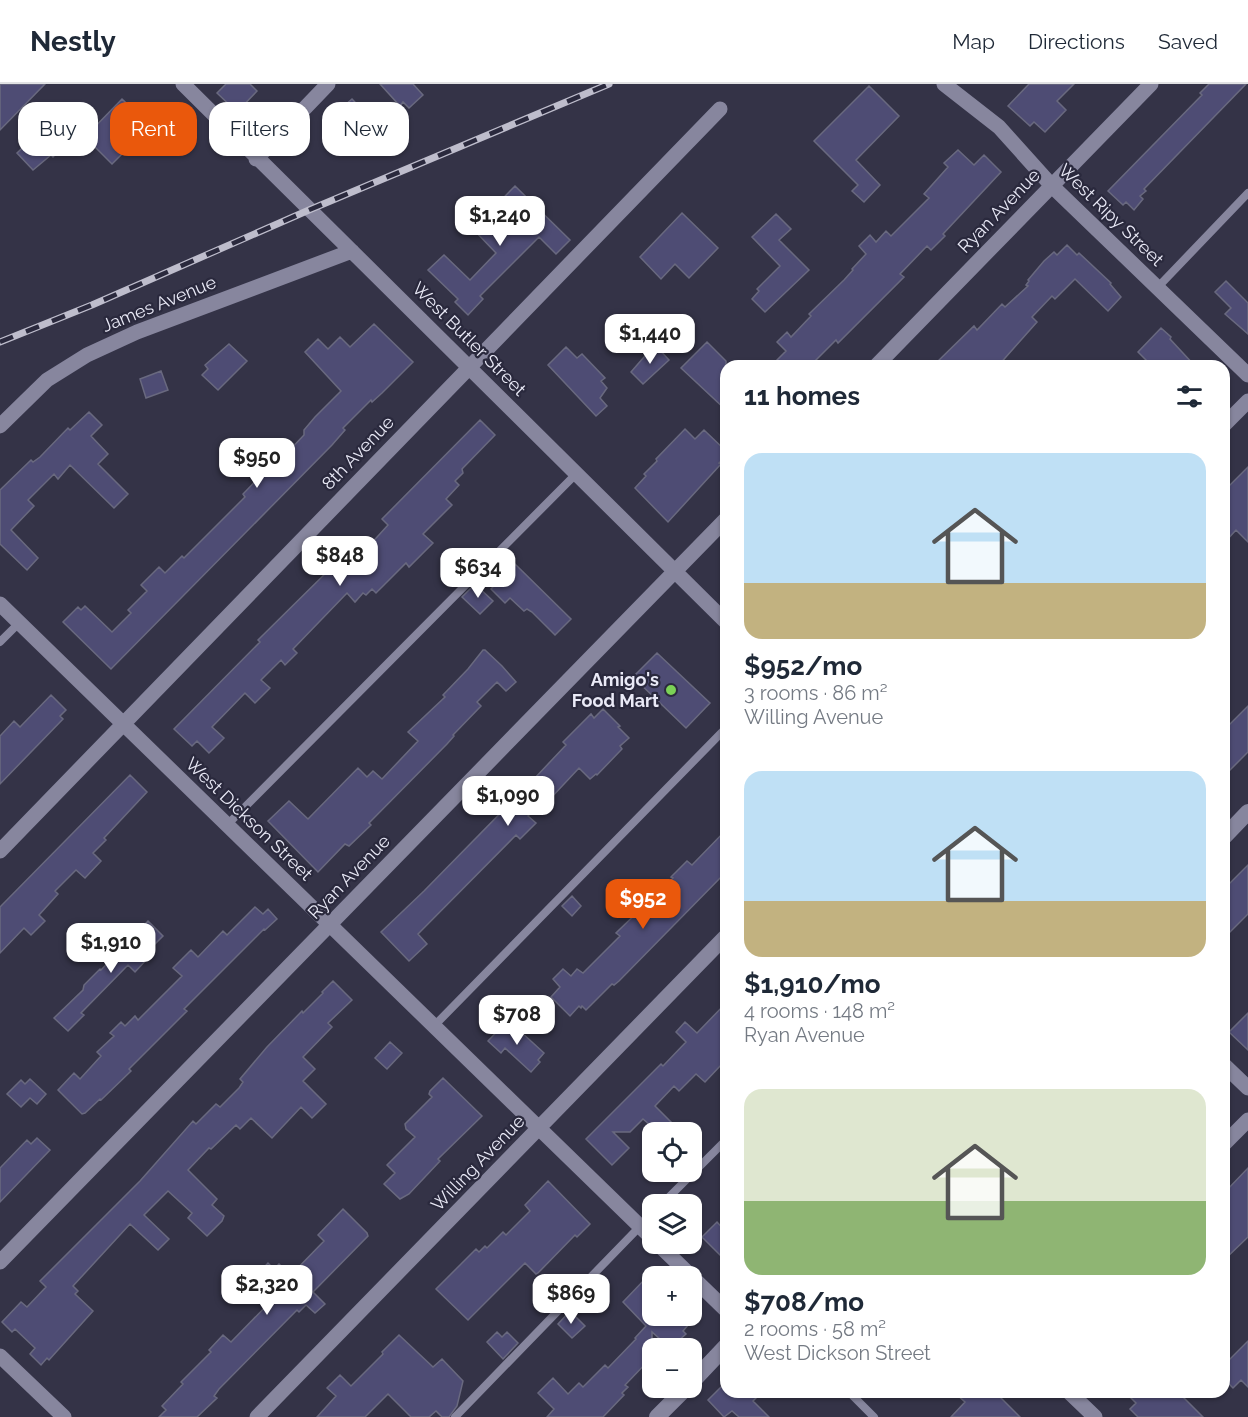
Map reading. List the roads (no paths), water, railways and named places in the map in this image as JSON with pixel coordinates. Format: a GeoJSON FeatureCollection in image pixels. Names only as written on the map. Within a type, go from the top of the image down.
{"type":"FeatureCollection","features":[{"type":"Feature","properties":{"kind":"street","name":"West Butler Street"},"geometry":{"type":"LineString","coordinates":[[183,84],[256,159],[352,251],[720,616]]}},
{"type":"Feature","properties":{"kind":"street"},"geometry":{"type":"LineString","coordinates":[[256,159],[328,84]]}},
{"type":"Feature","properties":{"kind":"street","name":"West Ripy Street"},"geometry":{"type":"LineString","coordinates":[[944,84],[999,127],[1052,186],[1248,375]]}},
{"type":"Feature","properties":{"kind":"street","name":"Ryan Avenue"},"geometry":{"type":"LineString","coordinates":[[882,360],[1151,84]]}},
{"type":"Feature","properties":{"kind":"street","name":"8th Avenue"},"geometry":{"type":"LineString","coordinates":[[0,851],[720,109]]}},
{"type":"Feature","properties":{"kind":"street","name":"James Avenue"},"geometry":{"type":"LineString","coordinates":[[0,426],[47,380],[87,356],[137,332],[352,251]]}},
{"type":"Feature","properties":{"kind":"street"},"geometry":{"type":"LineString","coordinates":[[1230,419],[1248,401]]}},
{"type":"Feature","properties":{"kind":"street","name":"Ryan Avenue"},"geometry":{"type":"LineString","coordinates":[[0,1262],[720,525]]}},
{"type":"Feature","properties":{"kind":"street","name":"West Dickson Street"},"geometry":{"type":"LineString","coordinates":[[0,604],[641,1226]]}},
{"type":"Feature","properties":{"kind":"street"},"geometry":{"type":"LineString","coordinates":[[1230,831],[1248,812]]}},
{"type":"Feature","properties":{"kind":"street","name":"Willing Avenue"},"geometry":{"type":"LineString","coordinates":[[257,1417],[720,942]]}},
{"type":"Feature","properties":{"kind":"street"},"geometry":{"type":"LineString","coordinates":[[1230,1071],[1248,1088]]}},
{"type":"Feature","properties":{"kind":"street"},"geometry":{"type":"LineString","coordinates":[[1230,1138],[1248,1120]]}},
{"type":"Feature","properties":{"kind":"street"},"geometry":{"type":"LineString","coordinates":[[668,1254],[720,1304]]}},
{"type":"Feature","properties":{"kind":"street"},"geometry":{"type":"LineString","coordinates":[[702,1371],[720,1352]]}},
{"type":"Feature","properties":{"kind":"street"},"geometry":{"type":"LineString","coordinates":[[0,1356],[64,1417]]}},
{"type":"Feature","properties":{"kind":"street"},"geometry":{"type":"LineString","coordinates":[[659,1416],[676,1398]]}},
{"type":"Feature","properties":{"kind":"street"},"geometry":{"type":"LineString","coordinates":[[1075,1398],[1095,1417]]}},
{"type":"Feature","properties":{"kind":"lane"},"geometry":{"type":"LineString","coordinates":[[1157,288],[1248,193]]}},
{"type":"Feature","properties":{"kind":"lane"},"geometry":{"type":"LineString","coordinates":[[227,825],[576,474]]}},
{"type":"Feature","properties":{"kind":"lane"},"geometry":{"type":"LineString","coordinates":[[0,642],[19,623]]}},
{"type":"Feature","properties":{"kind":"lane"},"geometry":{"type":"LineString","coordinates":[[434,1026],[720,734]]}},
{"type":"Feature","properties":{"kind":"lane"},"geometry":{"type":"LineString","coordinates":[[672,1194],[720,1146]]}},
{"type":"Feature","properties":{"kind":"lane"},"geometry":{"type":"LineString","coordinates":[[455,1417],[641,1226]]}},
{"type":"Feature","properties":{"kind":"lane"},"geometry":{"type":"LineString","coordinates":[[855,1398],[874,1417]]}},
{"type":"Feature","properties":{"kind":"railway"},"geometry":{"type":"LineString","coordinates":[[0,342],[92,305],[309,210],[609,84]]}},
{"type":"Feature","properties":{"kind":"place","name":"Amigo's Food Mart"},"geometry":{"type":"Point","coordinates":[671,690]}}]}
